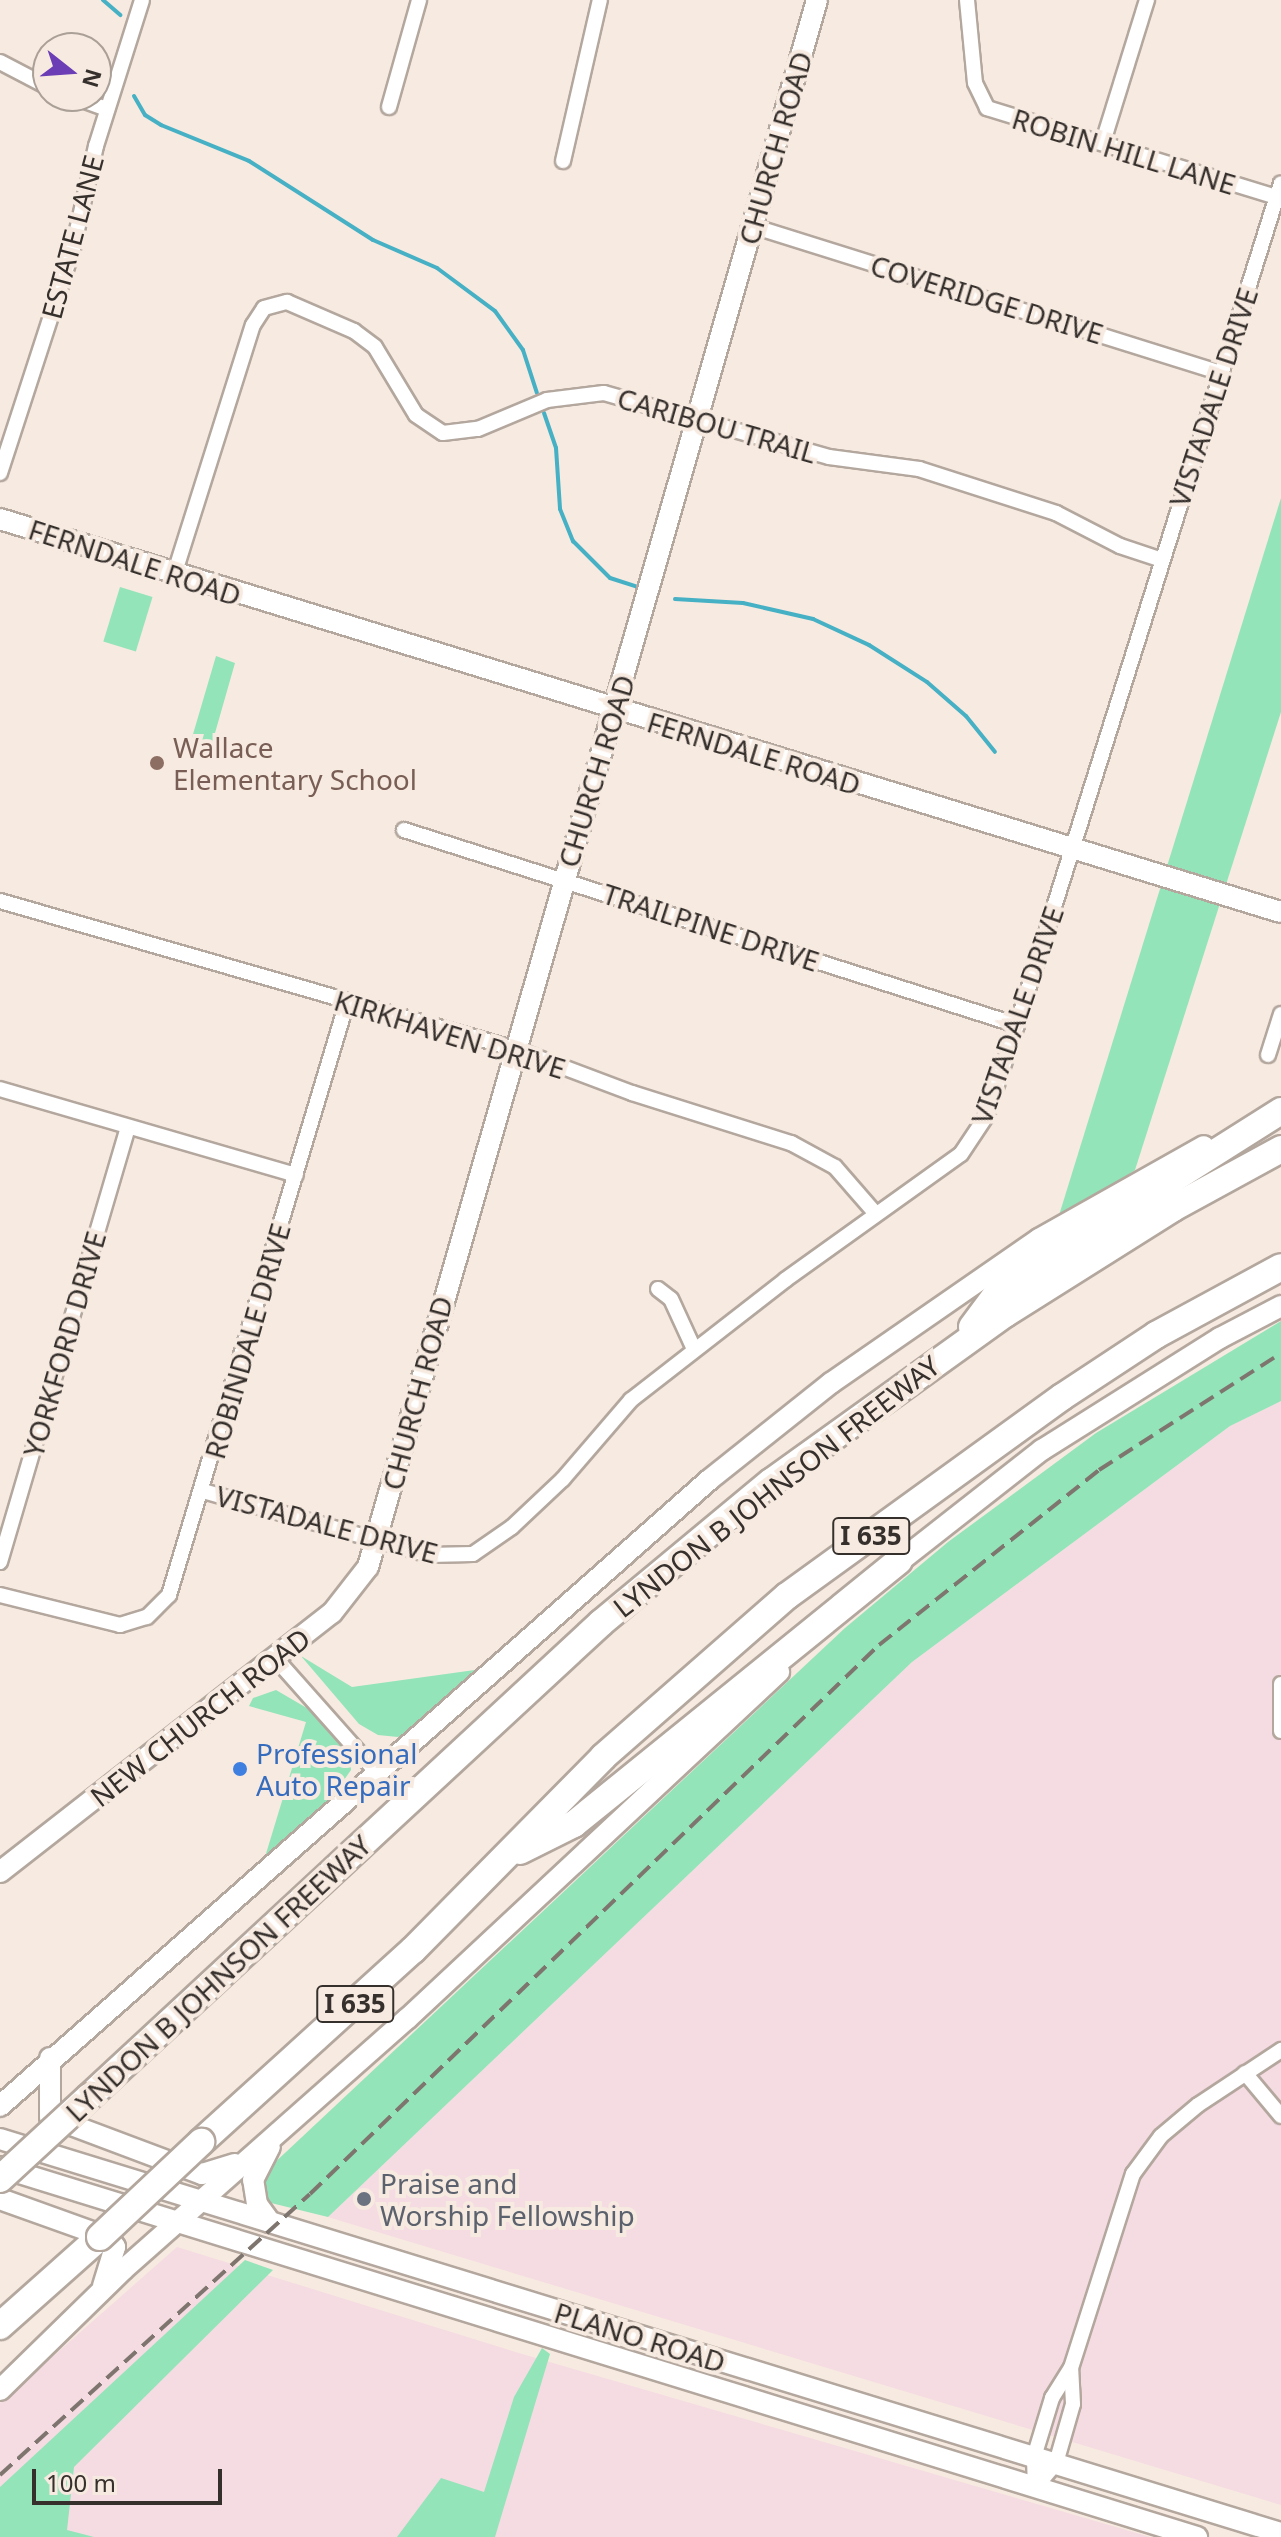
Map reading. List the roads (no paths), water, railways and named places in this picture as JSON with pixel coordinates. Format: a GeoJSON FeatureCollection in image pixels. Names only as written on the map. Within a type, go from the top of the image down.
{"type":"FeatureCollection","features":[{"type":"Feature","properties":{"kind":"highway"},"geometry":{"type":"LineString","coordinates":[[960,1343],[1001,1288],[1281,1111]]}},
{"type":"Feature","properties":{"kind":"highway","name":"LYNDON B JOHNSON FREEWAY"},"geometry":{"type":"LineString","coordinates":[[0,2179],[601,1623],[771,1482],[960,1343],[1173,1208],[1281,1149]]}},
{"type":"Feature","properties":{"kind":"highway","name":"I 635"},"geometry":{"type":"LineString","coordinates":[[0,2326],[413,1950],[603,1757],[787,1596],[1062,1397],[1156,1335],[1281,1267]]}},
{"type":"Feature","properties":{"kind":"highway"},"geometry":{"type":"LineString","coordinates":[[503,1859],[574,1824],[899,1561]]}},
{"type":"Feature","properties":{"kind":"main road","name":"CHURCH ROAD"},"geometry":{"type":"LineString","coordinates":[[378,1542],[407,1418],[615,710],[817,0]]}},
{"type":"Feature","properties":{"kind":"main road","name":"FERNDALE ROAD"},"geometry":{"type":"LineString","coordinates":[[0,519],[1072,852],[1281,912]]}},
{"type":"Feature","properties":{"kind":"main road"},"geometry":{"type":"LineString","coordinates":[[0,2106],[50,2058],[379,1775],[709,1480],[831,1383],[1039,1239],[1281,1102]]}},
{"type":"Feature","properties":{"kind":"main road"},"geometry":{"type":"LineString","coordinates":[[0,2390],[198,2201],[418,2009],[899,1561],[1042,1450],[1220,1338],[1281,1306]]}},
{"type":"Feature","properties":{"kind":"main road","name":"NEW CHURCH ROAD"},"geometry":{"type":"LineString","coordinates":[[0,1872],[276,1659],[344,1601],[378,1542]]}},
{"type":"Feature","properties":{"kind":"main road"},"geometry":{"type":"LineString","coordinates":[[50,2058],[50,2117],[202,2174],[253,2154]]}},
{"type":"Feature","properties":{"kind":"main road"},"geometry":{"type":"LineString","coordinates":[[270,2222],[257,2204],[253,2180],[287,2123]]}},
{"type":"Feature","properties":{"kind":"main road","name":"PLANO ROAD"},"geometry":{"type":"LineString","coordinates":[[0,2139],[1281,2533]]}},
{"type":"Feature","properties":{"kind":"main road","name":"PLANO ROAD"},"geometry":{"type":"LineString","coordinates":[[0,2167],[1197,2537]]}},
{"type":"Feature","properties":{"kind":"main road"},"geometry":{"type":"LineString","coordinates":[[0,2199],[109,2238],[115,2247],[102,2290]]}},
{"type":"Feature","properties":{"kind":"main road"},"geometry":{"type":"LineString","coordinates":[[485,2317],[493,2292]]}},
{"type":"Feature","properties":{"kind":"main road"},"geometry":{"type":"LineString","coordinates":[[673,2375],[681,2349]]}},
{"type":"Feature","properties":{"kind":"street","name":"ESTATE LANE"},"geometry":{"type":"LineString","coordinates":[[112,93],[142,0]]}},
{"type":"Feature","properties":{"kind":"street"},"geometry":{"type":"LineString","coordinates":[[389,107],[419,0]]}},
{"type":"Feature","properties":{"kind":"street"},"geometry":{"type":"LineString","coordinates":[[563,161],[600,0]]}},
{"type":"Feature","properties":{"kind":"street","name":"ROBIN HILL LANE"},"geometry":{"type":"LineString","coordinates":[[967,0],[975,83],[987,108],[1279,190]]}},
{"type":"Feature","properties":{"kind":"street"},"geometry":{"type":"LineString","coordinates":[[1103,142],[1147,0]]}},
{"type":"Feature","properties":{"kind":"street"},"geometry":{"type":"LineString","coordinates":[[0,62],[32,79]]}},
{"type":"Feature","properties":{"kind":"street","name":"ESTATE LANE"},"geometry":{"type":"LineString","coordinates":[[0,473],[73,248],[106,112]]}},
{"type":"Feature","properties":{"kind":"street","name":"VISTADALE DRIVE"},"geometry":{"type":"LineString","coordinates":[[203,1491],[378,1542],[451,1558],[473,1554],[495,1541],[563,1479],[631,1400],[694,1349],[961,1154],[976,1136],[1017,1025],[1279,190]]}},
{"type":"Feature","properties":{"kind":"street","name":"COVERIDGE DRIVE"},"geometry":{"type":"LineString","coordinates":[[752,226],[1221,373]]}},
{"type":"Feature","properties":{"kind":"street","name":"CARIBOU TRAIL"},"geometry":{"type":"LineString","coordinates":[[174,575],[253,325],[264,308],[275,303],[312,309],[354,331],[388,364],[416,415],[443,433],[478,429],[547,400],[581,393],[620,395],[829,457],[919,469],[1056,513],[1120,546],[1162,560]]}},
{"type":"Feature","properties":{"kind":"street","name":"TRAILPINE DRIVE"},"geometry":{"type":"LineString","coordinates":[[404,830],[1017,1025]]}},
{"type":"Feature","properties":{"kind":"street","name":"KIRKHAVEN DRIVE"},"geometry":{"type":"LineString","coordinates":[[0,901],[515,1049],[632,1093],[806,1149],[835,1167],[876,1214]]}},
{"type":"Feature","properties":{"kind":"street","name":"ROBINDALE DRIVE"},"geometry":{"type":"LineString","coordinates":[[0,1595],[105,1624],[147,1617],[176,1581],[347,1002]]}},
{"type":"Feature","properties":{"kind":"street"},"geometry":{"type":"LineString","coordinates":[[1268,1055],[1281,1014]]}},
{"type":"Feature","properties":{"kind":"street"},"geometry":{"type":"LineString","coordinates":[[0,1089],[296,1175]]}},
{"type":"Feature","properties":{"kind":"street","name":"YORKFORD DRIVE"},"geometry":{"type":"LineString","coordinates":[[0,1562],[128,1127]]}},
{"type":"Feature","properties":{"kind":"street"},"geometry":{"type":"LineString","coordinates":[[658,1289],[671,1299],[694,1349]]}},
{"type":"Feature","properties":{"kind":"street"},"geometry":{"type":"LineString","coordinates":[[276,1659],[379,1775]]}},
{"type":"Feature","properties":{"kind":"street"},"geometry":{"type":"LineString","coordinates":[[1281,1684],[1281,1731]]}},
{"type":"Feature","properties":{"kind":"street"},"geometry":{"type":"LineString","coordinates":[[1035,2488],[1034,2457],[1052,2398],[1071,2368],[1133,2174],[1161,2136],[1281,2050]]}},
{"type":"Feature","properties":{"kind":"street"},"geometry":{"type":"LineString","coordinates":[[1245,2073],[1281,2116]]}},
{"type":"Feature","properties":{"kind":"street"},"geometry":{"type":"LineString","coordinates":[[1035,2488],[1056,2463],[1073,2404],[1071,2368]]}},
{"type":"Feature","properties":{"kind":"waterway"},"geometry":{"type":"LineString","coordinates":[[103,0],[120,15]]}},
{"type":"Feature","properties":{"kind":"waterway"},"geometry":{"type":"LineString","coordinates":[[134,96],[145,115],[161,125],[249,161],[373,240],[437,268],[495,311],[523,350],[537,393]]}},
{"type":"Feature","properties":{"kind":"waterway"},"geometry":{"type":"LineString","coordinates":[[544,413],[556,448],[560,509],[573,541],[610,578],[638,587]]}},
{"type":"Feature","properties":{"kind":"waterway"},"geometry":{"type":"LineString","coordinates":[[675,599],[743,603],[813,619],[869,645],[927,682],[966,716],[995,752]]}},
{"type":"Feature","properties":{"kind":"railway"},"geometry":{"type":"LineString","coordinates":[[0,2475],[310,2194],[879,1645],[1099,1470],[1281,1353]]}},
{"type":"Feature","properties":{"kind":"place","name":"Wallace Elementary School"},"geometry":{"type":"Point","coordinates":[157,763]}},
{"type":"Feature","properties":{"kind":"place","name":"Professional Auto Repair"},"geometry":{"type":"Point","coordinates":[240,1769]}},
{"type":"Feature","properties":{"kind":"place","name":"Praise and Worship Fellowship"},"geometry":{"type":"Point","coordinates":[364,2199]}}]}
